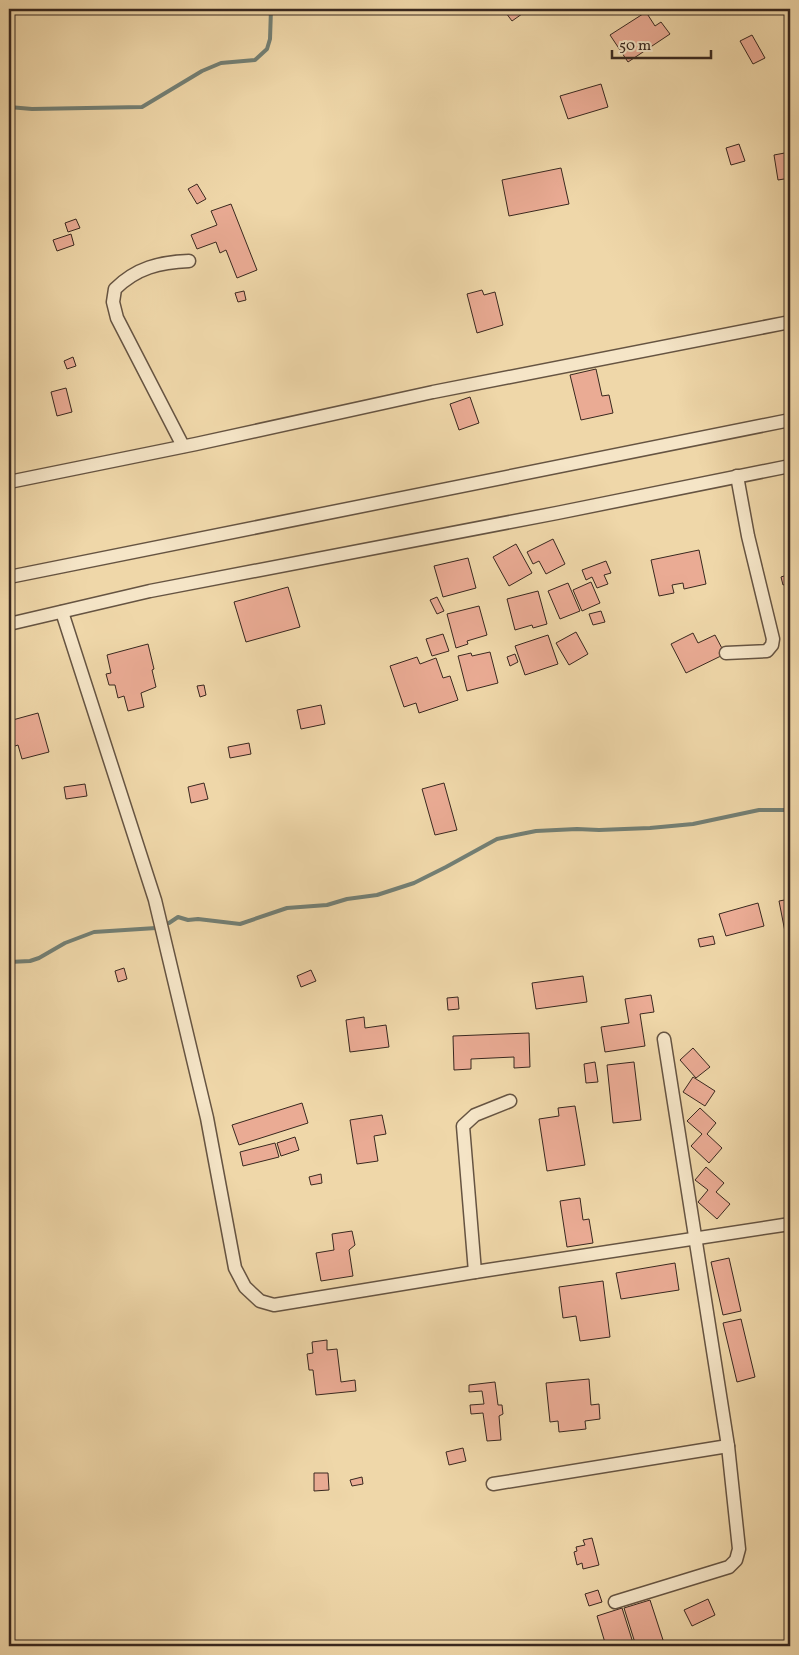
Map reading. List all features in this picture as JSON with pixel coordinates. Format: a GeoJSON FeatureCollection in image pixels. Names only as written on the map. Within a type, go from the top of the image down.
{"type":"FeatureCollection","features":[{"type":"Feature","properties":{"kind":"street"},"geometry":{"type":"LineString","coordinates":[[183,446],[117,318],[113,302],[115,289],[136,273],[159,263],[189,261]]}},
{"type":"Feature","properties":{"kind":"street"},"geometry":{"type":"LineString","coordinates":[[9,482],[433,392],[790,322]]}},
{"type":"Feature","properties":{"kind":"street"},"geometry":{"type":"LineString","coordinates":[[9,577],[790,420]]}},
{"type":"Feature","properties":{"kind":"street"},"geometry":{"type":"LineString","coordinates":[[9,624],[159,589],[557,513],[790,466]]}},
{"type":"Feature","properties":{"kind":"street"},"geometry":{"type":"LineString","coordinates":[[726,653],[767,650],[772,645],[773,639],[748,536],[737,476]]}},
{"type":"Feature","properties":{"kind":"street"},"geometry":{"type":"LineString","coordinates":[[62,612],[155,900],[207,1118],[235,1268],[245,1287],[260,1301],[274,1305],[790,1224]]}},
{"type":"Feature","properties":{"kind":"street"},"geometry":{"type":"LineString","coordinates":[[615,1602],[729,1567],[736,1560],[739,1549],[728,1446],[664,1039]]}},
{"type":"Feature","properties":{"kind":"street"},"geometry":{"type":"LineString","coordinates":[[475,1272],[463,1126],[475,1116],[510,1101]]}},
{"type":"Feature","properties":{"kind":"street"},"geometry":{"type":"LineString","coordinates":[[493,1484],[728,1446]]}},
{"type":"Feature","properties":{"kind":"building"},"geometry":{"type":"Polygon","coordinates":[[[503,9],[529,9],[512,21],[503,9]]]}},
{"type":"Feature","properties":{"kind":"building"},"geometry":{"type":"Polygon","coordinates":[[[646,12],[655,26],[661,22],[670,34],[628,62],[610,35],[646,12]]]}},
{"type":"Feature","properties":{"kind":"building"},"geometry":{"type":"Polygon","coordinates":[[[752,35],[765,58],[753,64],[740,41],[752,35]]]}},
{"type":"Feature","properties":{"kind":"building"},"geometry":{"type":"Polygon","coordinates":[[[601,84],[608,107],[568,119],[560,96],[601,84]]]}},
{"type":"Feature","properties":{"kind":"building"},"geometry":{"type":"Polygon","coordinates":[[[739,144],[745,161],[731,165],[726,148],[739,144]]]}},
{"type":"Feature","properties":{"kind":"building"},"geometry":{"type":"Polygon","coordinates":[[[790,152],[790,178],[778,180],[774,155],[790,152]]]}},
{"type":"Feature","properties":{"kind":"building"},"geometry":{"type":"Polygon","coordinates":[[[561,168],[569,204],[509,216],[502,180],[561,168]]]}},
{"type":"Feature","properties":{"kind":"building"},"geometry":{"type":"Polygon","coordinates":[[[197,184],[206,199],[197,204],[188,189],[197,184]]]}},
{"type":"Feature","properties":{"kind":"building"},"geometry":{"type":"Polygon","coordinates":[[[231,204],[257,270],[237,278],[226,250],[220,253],[216,242],[197,249],[191,235],[217,225],[211,211],[231,204]]]}},
{"type":"Feature","properties":{"kind":"building"},"geometry":{"type":"Polygon","coordinates":[[[76,219],[80,228],[68,232],[65,223],[76,219]]]}},
{"type":"Feature","properties":{"kind":"building"},"geometry":{"type":"Polygon","coordinates":[[[71,234],[74,245],[57,251],[53,240],[71,234]]]}},
{"type":"Feature","properties":{"kind":"building"},"geometry":{"type":"Polygon","coordinates":[[[482,290],[484,295],[495,292],[503,325],[477,333],[467,294],[482,290]]]}},
{"type":"Feature","properties":{"kind":"building"},"geometry":{"type":"Polygon","coordinates":[[[244,291],[246,300],[238,302],[235,293],[244,291]]]}},
{"type":"Feature","properties":{"kind":"building"},"geometry":{"type":"Polygon","coordinates":[[[73,357],[76,366],[67,369],[64,361],[73,357]]]}},
{"type":"Feature","properties":{"kind":"building"},"geometry":{"type":"Polygon","coordinates":[[[596,369],[602,396],[609,395],[613,413],[581,420],[570,375],[596,369]]]}},
{"type":"Feature","properties":{"kind":"building"},"geometry":{"type":"Polygon","coordinates":[[[66,388],[72,412],[57,416],[51,392],[66,388]]]}},
{"type":"Feature","properties":{"kind":"building"},"geometry":{"type":"Polygon","coordinates":[[[470,397],[479,423],[459,430],[450,404],[470,397]]]}},
{"type":"Feature","properties":{"kind":"building"},"geometry":{"type":"Polygon","coordinates":[[[553,539],[565,564],[546,574],[539,561],[533,564],[527,552],[553,539]]]}},
{"type":"Feature","properties":{"kind":"building"},"geometry":{"type":"Polygon","coordinates":[[[516,544],[532,573],[509,586],[493,557],[516,544]]]}},
{"type":"Feature","properties":{"kind":"building"},"geometry":{"type":"Polygon","coordinates":[[[699,550],[706,584],[684,589],[683,583],[672,585],[674,593],[659,596],[651,560],[699,550]]]}},
{"type":"Feature","properties":{"kind":"building"},"geometry":{"type":"Polygon","coordinates":[[[468,558],[476,588],[443,597],[434,566],[468,558]]]}},
{"type":"Feature","properties":{"kind":"building"},"geometry":{"type":"Polygon","coordinates":[[[606,561],[611,573],[604,575],[608,584],[597,588],[592,577],[586,580],[582,570],[606,561]]]}},
{"type":"Feature","properties":{"kind":"building"},"geometry":{"type":"Polygon","coordinates":[[[790,574],[790,583],[783,585],[781,577],[790,574]]]}},
{"type":"Feature","properties":{"kind":"building"},"geometry":{"type":"Polygon","coordinates":[[[591,582],[600,603],[582,611],[573,590],[591,582]]]}},
{"type":"Feature","properties":{"kind":"building"},"geometry":{"type":"Polygon","coordinates":[[[568,583],[580,611],[560,619],[548,591],[568,583]]]}},
{"type":"Feature","properties":{"kind":"building"},"geometry":{"type":"Polygon","coordinates":[[[288,587],[300,627],[246,642],[234,602],[288,587]]]}},
{"type":"Feature","properties":{"kind":"building"},"geometry":{"type":"Polygon","coordinates":[[[538,591],[547,624],[533,628],[532,625],[515,630],[507,599],[538,591]]]}},
{"type":"Feature","properties":{"kind":"building"},"geometry":{"type":"Polygon","coordinates":[[[437,597],[444,611],[437,614],[430,600],[437,597]]]}},
{"type":"Feature","properties":{"kind":"building"},"geometry":{"type":"Polygon","coordinates":[[[479,606],[487,635],[467,641],[468,644],[456,648],[447,614],[479,606]]]}},
{"type":"Feature","properties":{"kind":"building"},"geometry":{"type":"Polygon","coordinates":[[[601,611],[605,622],[593,625],[589,614],[601,611]]]}},
{"type":"Feature","properties":{"kind":"building"},"geometry":{"type":"Polygon","coordinates":[[[576,632],[588,654],[569,665],[556,643],[576,632]]]}},
{"type":"Feature","properties":{"kind":"building"},"geometry":{"type":"Polygon","coordinates":[[[693,633],[698,643],[715,635],[725,654],[686,673],[671,644],[693,633]]]}},
{"type":"Feature","properties":{"kind":"building"},"geometry":{"type":"Polygon","coordinates":[[[443,634],[449,651],[432,656],[426,639],[443,634]]]}},
{"type":"Feature","properties":{"kind":"building"},"geometry":{"type":"Polygon","coordinates":[[[548,635],[558,664],[525,675],[515,646],[548,635]]]}},
{"type":"Feature","properties":{"kind":"building"},"geometry":{"type":"Polygon","coordinates":[[[148,644],[156,687],[141,693],[144,707],[128,711],[124,696],[118,698],[115,685],[109,685],[106,674],[111,673],[107,655],[148,644]]]}},
{"type":"Feature","properties":{"kind":"building"},"geometry":{"type":"Polygon","coordinates":[[[490,652],[498,683],[467,691],[458,656],[471,653],[472,656],[490,652]]]}},
{"type":"Feature","properties":{"kind":"building"},"geometry":{"type":"Polygon","coordinates":[[[515,654],[518,662],[510,666],[507,657],[515,654]]]}},
{"type":"Feature","properties":{"kind":"building"},"geometry":{"type":"Polygon","coordinates":[[[417,657],[420,664],[436,658],[443,678],[450,676],[458,700],[419,713],[416,703],[404,707],[390,666],[417,657]]]}},
{"type":"Feature","properties":{"kind":"building"},"geometry":{"type":"Polygon","coordinates":[[[204,685],[206,695],[200,697],[197,686],[204,685]]]}},
{"type":"Feature","properties":{"kind":"building"},"geometry":{"type":"Polygon","coordinates":[[[321,705],[325,724],[301,729],[297,710],[321,705]]]}},
{"type":"Feature","properties":{"kind":"building"},"geometry":{"type":"Polygon","coordinates":[[[38,713],[49,752],[22,759],[18,745],[9,748],[9,721],[38,713]]]}},
{"type":"Feature","properties":{"kind":"building"},"geometry":{"type":"Polygon","coordinates":[[[249,743],[251,754],[230,758],[228,747],[249,743]]]}},
{"type":"Feature","properties":{"kind":"building"},"geometry":{"type":"Polygon","coordinates":[[[204,783],[208,799],[191,803],[188,787],[204,783]]]}},
{"type":"Feature","properties":{"kind":"building"},"geometry":{"type":"Polygon","coordinates":[[[444,783],[457,830],[435,835],[422,789],[444,783]]]}},
{"type":"Feature","properties":{"kind":"building"},"geometry":{"type":"Polygon","coordinates":[[[85,784],[87,796],[66,799],[64,787],[85,784]]]}},
{"type":"Feature","properties":{"kind":"building"},"geometry":{"type":"Polygon","coordinates":[[[790,899],[790,936],[786,937],[779,901],[790,899]]]}},
{"type":"Feature","properties":{"kind":"building"},"geometry":{"type":"Polygon","coordinates":[[[758,903],[764,926],[726,936],[719,914],[758,903]]]}},
{"type":"Feature","properties":{"kind":"building"},"geometry":{"type":"Polygon","coordinates":[[[713,936],[715,944],[700,947],[698,939],[713,936]]]}},
{"type":"Feature","properties":{"kind":"building"},"geometry":{"type":"Polygon","coordinates":[[[124,968],[127,979],[118,982],[115,971],[124,968]]]}},
{"type":"Feature","properties":{"kind":"building"},"geometry":{"type":"Polygon","coordinates":[[[311,970],[316,981],[301,987],[297,976],[311,970]]]}},
{"type":"Feature","properties":{"kind":"building"},"geometry":{"type":"Polygon","coordinates":[[[583,976],[587,1002],[536,1009],[532,983],[583,976]]]}},
{"type":"Feature","properties":{"kind":"building"},"geometry":{"type":"Polygon","coordinates":[[[651,995],[654,1012],[640,1014],[645,1046],[605,1052],[601,1027],[629,1023],[625,999],[651,995]]]}},
{"type":"Feature","properties":{"kind":"building"},"geometry":{"type":"Polygon","coordinates":[[[458,997],[459,1009],[448,1010],[447,998],[458,997]]]}},
{"type":"Feature","properties":{"kind":"building"},"geometry":{"type":"Polygon","coordinates":[[[364,1017],[365,1028],[386,1025],[389,1047],[350,1052],[346,1020],[364,1017]]]}},
{"type":"Feature","properties":{"kind":"building"},"geometry":{"type":"Polygon","coordinates":[[[529,1033],[530,1067],[514,1068],[514,1057],[471,1059],[471,1069],[454,1070],[453,1036],[529,1033]]]}},
{"type":"Feature","properties":{"kind":"building"},"geometry":{"type":"Polygon","coordinates":[[[693,1048],[710,1067],[696,1078],[680,1060],[693,1048]]]}},
{"type":"Feature","properties":{"kind":"building"},"geometry":{"type":"Polygon","coordinates":[[[595,1062],[598,1082],[586,1083],[584,1064],[595,1062]]]}},
{"type":"Feature","properties":{"kind":"building"},"geometry":{"type":"Polygon","coordinates":[[[634,1062],[641,1120],[613,1123],[607,1065],[634,1062]]]}},
{"type":"Feature","properties":{"kind":"building"},"geometry":{"type":"Polygon","coordinates":[[[693,1077],[715,1091],[705,1106],[683,1092],[693,1077]]]}},
{"type":"Feature","properties":{"kind":"building"},"geometry":{"type":"Polygon","coordinates":[[[302,1103],[308,1123],[239,1145],[232,1125],[302,1103]]]}},
{"type":"Feature","properties":{"kind":"building"},"geometry":{"type":"Polygon","coordinates":[[[575,1106],[585,1165],[547,1171],[539,1119],[559,1116],[558,1108],[575,1106]]]}},
{"type":"Feature","properties":{"kind":"building"},"geometry":{"type":"Polygon","coordinates":[[[700,1108],[716,1123],[707,1134],[722,1148],[709,1163],[691,1146],[702,1134],[687,1121],[700,1108]]]}},
{"type":"Feature","properties":{"kind":"building"},"geometry":{"type":"Polygon","coordinates":[[[382,1115],[386,1134],[374,1136],[378,1161],[357,1164],[350,1120],[382,1115]]]}},
{"type":"Feature","properties":{"kind":"building"},"geometry":{"type":"Polygon","coordinates":[[[295,1137],[299,1150],[281,1156],[277,1143],[295,1137]]]}},
{"type":"Feature","properties":{"kind":"building"},"geometry":{"type":"Polygon","coordinates":[[[275,1143],[279,1157],[243,1166],[240,1152],[275,1143]]]}},
{"type":"Feature","properties":{"kind":"building"},"geometry":{"type":"Polygon","coordinates":[[[706,1167],[724,1183],[716,1192],[730,1204],[717,1219],[698,1202],[708,1190],[695,1180],[706,1167]]]}},
{"type":"Feature","properties":{"kind":"building"},"geometry":{"type":"Polygon","coordinates":[[[321,1174],[322,1183],[311,1185],[309,1177],[321,1174]]]}},
{"type":"Feature","properties":{"kind":"building"},"geometry":{"type":"Polygon","coordinates":[[[580,1198],[583,1220],[589,1219],[593,1243],[567,1247],[560,1201],[580,1198]]]}},
{"type":"Feature","properties":{"kind":"building"},"geometry":{"type":"Polygon","coordinates":[[[352,1231],[355,1245],[349,1250],[353,1276],[321,1281],[316,1253],[334,1250],[332,1234],[352,1231]]]}},
{"type":"Feature","properties":{"kind":"building"},"geometry":{"type":"Polygon","coordinates":[[[729,1258],[741,1311],[723,1315],[711,1262],[729,1258]]]}},
{"type":"Feature","properties":{"kind":"building"},"geometry":{"type":"Polygon","coordinates":[[[675,1263],[679,1290],[621,1299],[616,1273],[675,1263]]]}},
{"type":"Feature","properties":{"kind":"building"},"geometry":{"type":"Polygon","coordinates":[[[603,1281],[610,1337],[580,1341],[576,1316],[563,1318],[559,1287],[603,1281]]]}},
{"type":"Feature","properties":{"kind":"building"},"geometry":{"type":"Polygon","coordinates":[[[741,1319],[755,1377],[737,1382],[723,1323],[741,1319]]]}},
{"type":"Feature","properties":{"kind":"building"},"geometry":{"type":"Polygon","coordinates":[[[327,1340],[327,1350],[337,1349],[341,1382],[355,1380],[356,1391],[316,1395],[313,1370],[309,1370],[307,1354],[313,1353],[312,1342],[327,1340]]]}},
{"type":"Feature","properties":{"kind":"building"},"geometry":{"type":"Polygon","coordinates":[[[589,1379],[591,1405],[599,1404],[600,1419],[585,1421],[586,1429],[559,1432],[558,1421],[550,1422],[546,1383],[589,1379]]]}},
{"type":"Feature","properties":{"kind":"building"},"geometry":{"type":"Polygon","coordinates":[[[495,1382],[498,1405],[502,1405],[503,1414],[499,1416],[501,1440],[487,1441],[483,1413],[471,1414],[470,1405],[484,1404],[482,1391],[469,1392],[469,1385],[495,1382]]]}},
{"type":"Feature","properties":{"kind":"building"},"geometry":{"type":"Polygon","coordinates":[[[463,1448],[466,1461],[449,1465],[446,1452],[463,1448]]]}},
{"type":"Feature","properties":{"kind":"building"},"geometry":{"type":"Polygon","coordinates":[[[314,1473],[328,1473],[329,1490],[314,1491],[314,1473]]]}},
{"type":"Feature","properties":{"kind":"building"},"geometry":{"type":"Polygon","coordinates":[[[362,1477],[363,1484],[352,1486],[350,1480],[362,1477]]]}},
{"type":"Feature","properties":{"kind":"building"},"geometry":{"type":"Polygon","coordinates":[[[592,1538],[599,1565],[583,1569],[582,1563],[577,1565],[574,1552],[577,1551],[576,1547],[585,1545],[583,1540],[592,1538]]]}},
{"type":"Feature","properties":{"kind":"building"},"geometry":{"type":"Polygon","coordinates":[[[598,1590],[602,1602],[589,1606],[585,1594],[598,1590]]]}},
{"type":"Feature","properties":{"kind":"building"},"geometry":{"type":"Polygon","coordinates":[[[708,1599],[715,1615],[692,1626],[684,1610],[708,1599]]]}},
{"type":"Feature","properties":{"kind":"building"},"geometry":{"type":"Polygon","coordinates":[[[650,1600],[664,1643],[652,1646],[636,1646],[624,1608],[650,1600]]]}},
{"type":"Feature","properties":{"kind":"building"},"geometry":{"type":"Polygon","coordinates":[[[622,1608],[634,1646],[606,1646],[597,1616],[622,1608]]]}},
{"type":"Feature","properties":{"kind":"waterway"},"geometry":{"type":"LineString","coordinates":[[9,107],[32,109],[142,107],[202,71],[221,63],[255,60],[267,49],[270,39],[271,9]]}},
{"type":"Feature","properties":{"kind":"waterway"},"geometry":{"type":"LineString","coordinates":[[169,923],[178,917],[188,920],[198,919],[240,924],[287,908],[327,905],[347,899],[377,895],[414,883],[497,839],[536,831],[650,828],[693,824],[759,810],[790,810]]}},
{"type":"Feature","properties":{"kind":"waterway"},"geometry":{"type":"LineString","coordinates":[[9,962],[30,961],[39,958],[65,943],[94,932],[156,928]]}}]}
